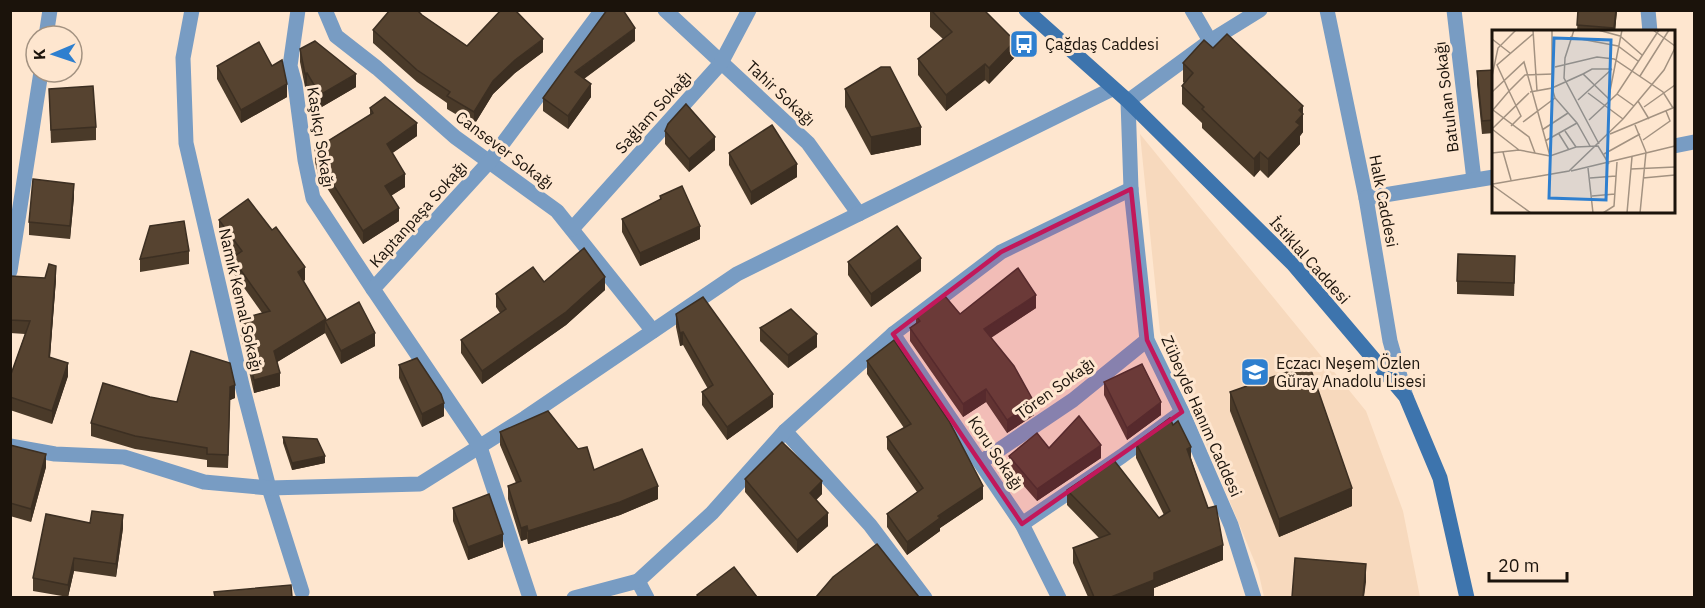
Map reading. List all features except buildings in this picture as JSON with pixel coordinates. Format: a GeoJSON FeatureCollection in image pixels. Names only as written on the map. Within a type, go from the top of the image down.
{"type":"FeatureCollection","features":[{"type":"Feature","properties":{"kind":"street","name":"Namık Kemal Sokağı"},"geometry":{"type":"LineString","coordinates":[[192,10],[183,58],[186,143],[242,385],[269,488],[303,594]]}},
{"type":"Feature","properties":{"kind":"street","name":"Kaşıkçı Sokağı"},"geometry":{"type":"LineString","coordinates":[[298,10],[290,66],[295,84],[305,160],[313,198],[374,289]]}},
{"type":"Feature","properties":{"kind":"street","name":"Cansever Sokağı"},"geometry":{"type":"LineString","coordinates":[[325,10],[336,36],[377,68],[455,137],[557,211],[653,331]]}},
{"type":"Feature","properties":{"kind":"street","name":"Kaptanpaşa Sokağı"},"geometry":{"type":"LineString","coordinates":[[530,597],[480,447],[374,289],[489,162],[602,10]]}},
{"type":"Feature","properties":{"kind":"street","name":"Tahir Sokağı"},"geometry":{"type":"LineString","coordinates":[[665,10],[808,143],[859,214]]}},
{"type":"Feature","properties":{"kind":"street","name":"Sağlam Sokağı"},"geometry":{"type":"LineString","coordinates":[[572,230],[721,63],[749,10]]}},
{"type":"Feature","properties":{"kind":"street","name":"İstiklal Caddesi"},"geometry":{"type":"LineString","coordinates":[[1026,10],[1128,101],[1293,264],[1406,397],[1440,478],[1467,597]]}},
{"type":"Feature","properties":{"kind":"street"},"geometry":{"type":"LineString","coordinates":[[1192,10],[1210,41]]}},
{"type":"Feature","properties":{"kind":"street"},"geometry":{"type":"LineString","coordinates":[[1128,101],[1210,41],[1260,10]]}},
{"type":"Feature","properties":{"kind":"street","name":"Halk Caddesi"},"geometry":{"type":"LineString","coordinates":[[1327,10],[1366,198],[1390,341],[1406,397]]}},
{"type":"Feature","properties":{"kind":"street","name":"Batuhan Sokağı"},"geometry":{"type":"LineString","coordinates":[[1454,10],[1474,180]]}},
{"type":"Feature","properties":{"kind":"street"},"geometry":{"type":"LineString","coordinates":[[1648,10],[1650,30]]}},
{"type":"Feature","properties":{"kind":"street"},"geometry":{"type":"LineString","coordinates":[[10,271],[39,84]]}},
{"type":"Feature","properties":{"kind":"street"},"geometry":{"type":"LineString","coordinates":[[10,446],[55,454],[124,457],[204,482],[269,488],[420,484],[480,447],[737,274],[1112,88]]}},
{"type":"Feature","properties":{"kind":"street","name":"Zübeyde Hanım Caddesi"},"geometry":{"type":"LineString","coordinates":[[1128,101],[1131,189],[1147,340],[1182,412],[1231,525],[1254,597]]}},
{"type":"Feature","properties":{"kind":"street"},"geometry":{"type":"LineString","coordinates":[[1675,146],[1695,142]]}},
{"type":"Feature","properties":{"kind":"street"},"geometry":{"type":"LineString","coordinates":[[1366,198],[1492,177]]}},
{"type":"Feature","properties":{"kind":"street"},"geometry":{"type":"LineString","coordinates":[[574,597],[638,580],[712,513],[785,431],[892,334],[1001,252],[1131,189]]}},
{"type":"Feature","properties":{"kind":"street","name":"Koru Sokağı"},"geometry":{"type":"LineString","coordinates":[[892,334],[1022,524],[1059,597]]}},
{"type":"Feature","properties":{"kind":"street","name":"Tören Sokağı"},"geometry":{"type":"LineString","coordinates":[[981,462],[1073,400],[1147,340]]}},
{"type":"Feature","properties":{"kind":"street"},"geometry":{"type":"LineString","coordinates":[[1022,524],[1182,412]]}},
{"type":"Feature","properties":{"kind":"street"},"geometry":{"type":"LineString","coordinates":[[785,431],[870,525],[925,597]]}},
{"type":"Feature","properties":{"kind":"street"},"geometry":{"type":"LineString","coordinates":[[638,580],[646,597]]}},
{"type":"Feature","properties":{"kind":"highlighted area"},"geometry":{"type":"Polygon","coordinates":[[[1131,189],[1147,340],[1182,412],[1022,524],[893,334],[1001,252],[1131,189]]]}},
{"type":"Feature","properties":{"kind":"shaded area","name":"Eczacı Neşem Özlen Güray Anadolu Lisesi"},"geometry":{"type":"Polygon","coordinates":[[[1140,134],[1366,411],[1403,511],[1420,597],[1264,597],[1258,570],[1160,332],[1140,134]]]}},
{"type":"Feature","properties":{"kind":"place","name":"Çağdaş Caddesi"},"geometry":{"type":"Point","coordinates":[1024,44]}},
{"type":"Feature","properties":{"kind":"place","name":"Eczacı Neşem Özlen Güray Anadolu Lisesi"},"geometry":{"type":"Point","coordinates":[1255,372]}}]}
